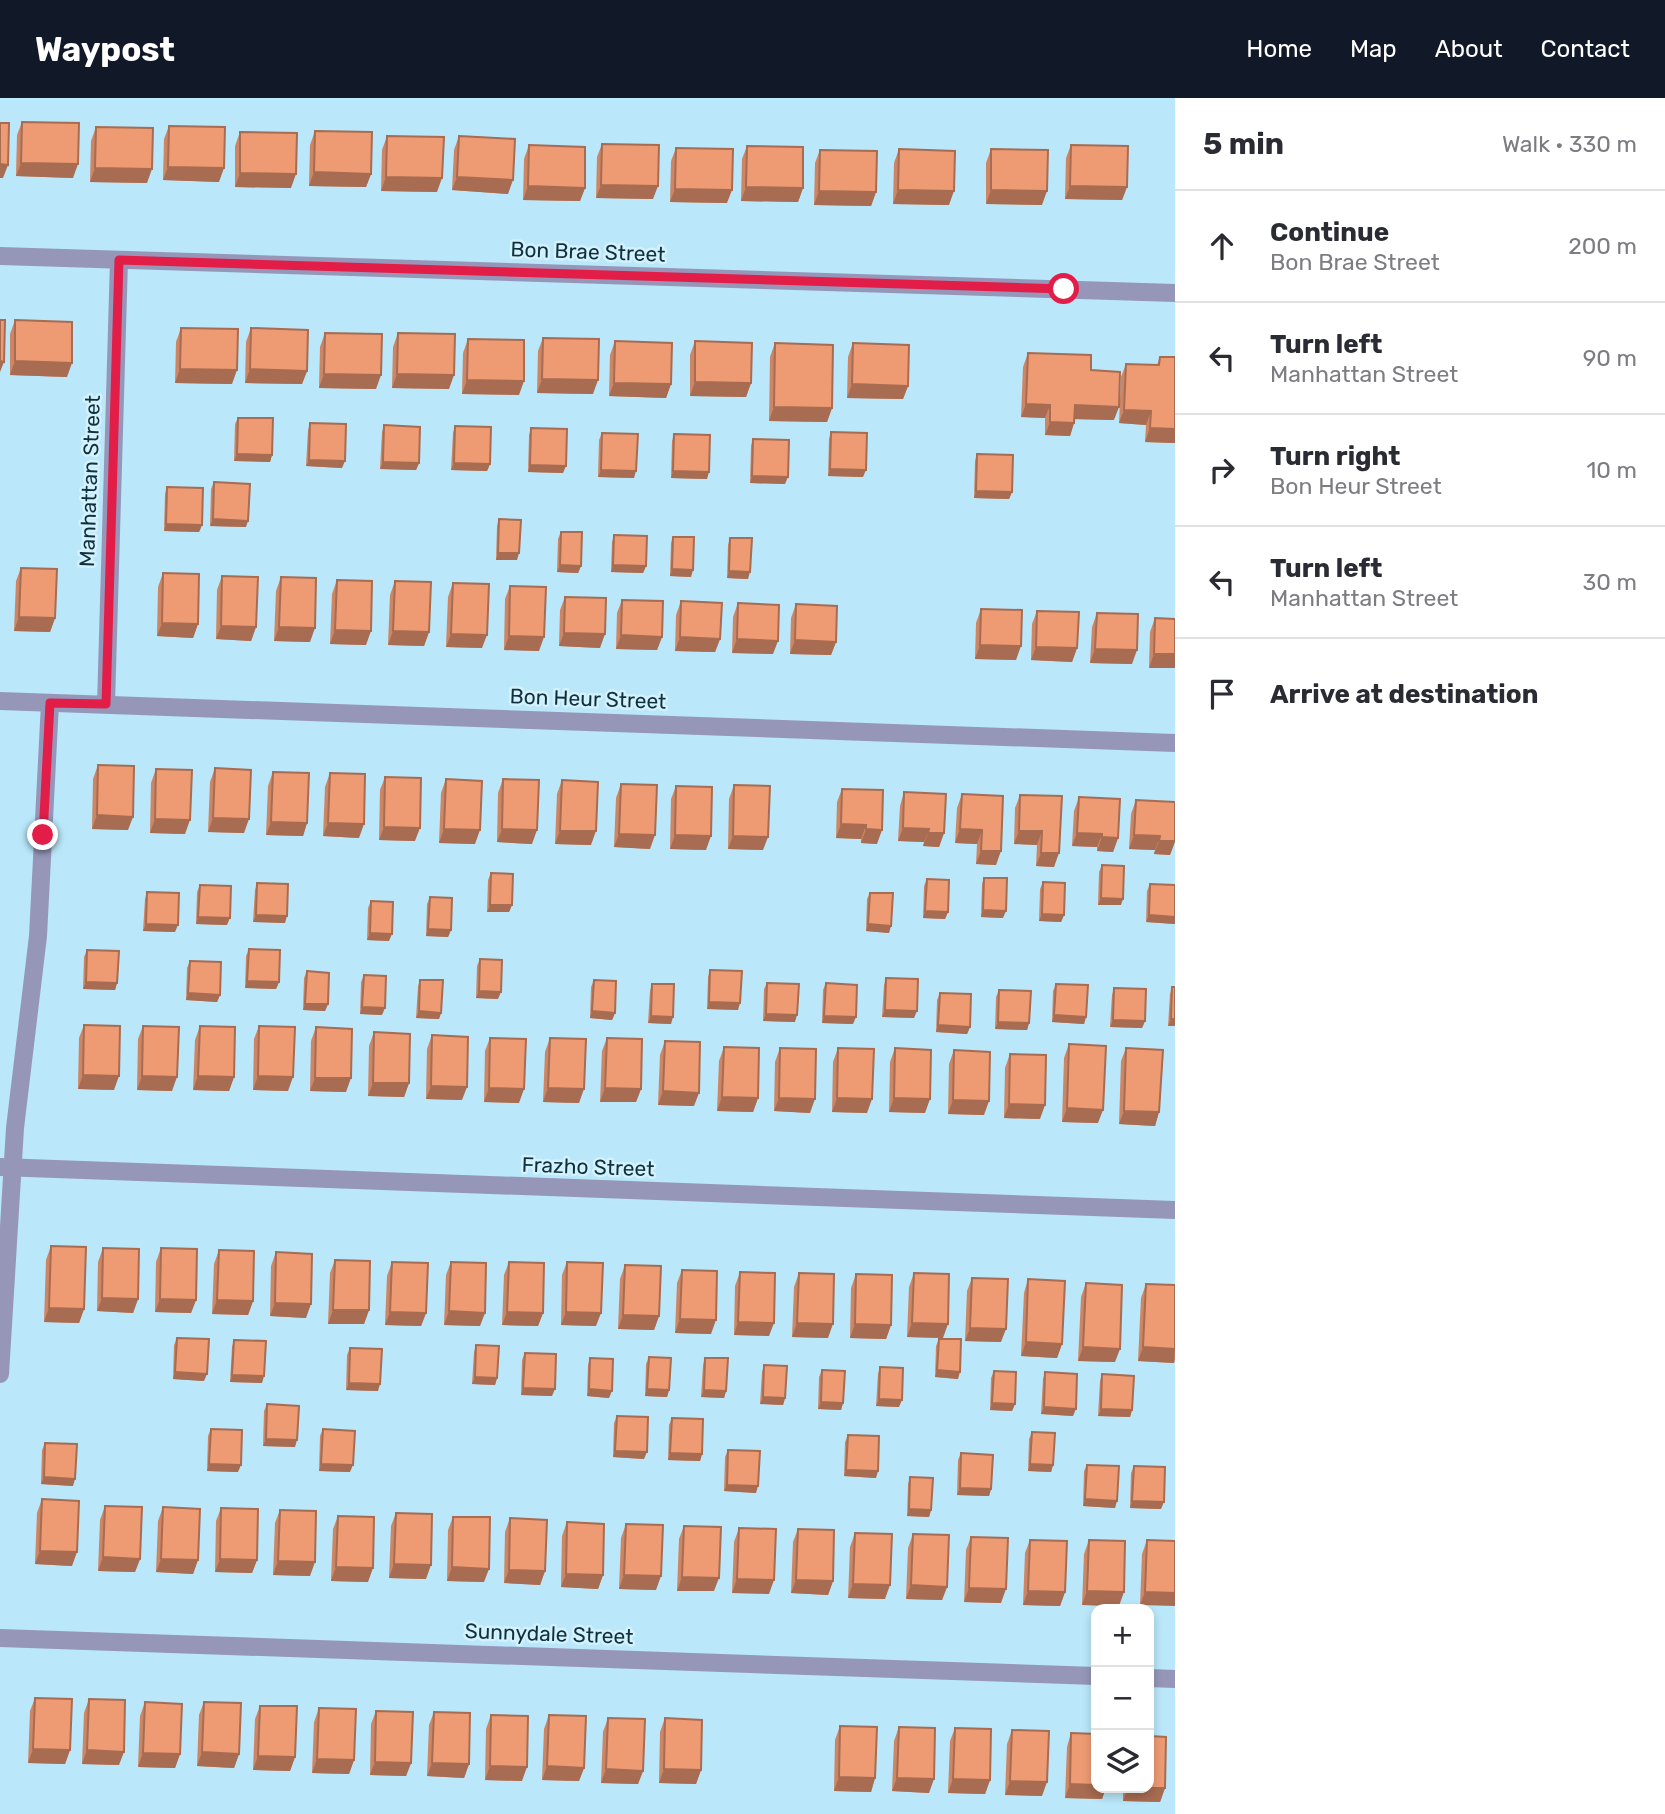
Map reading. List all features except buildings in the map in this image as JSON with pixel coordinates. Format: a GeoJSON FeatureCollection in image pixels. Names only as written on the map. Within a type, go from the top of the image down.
{"type":"FeatureCollection","features":[{"type":"Feature","properties":{"kind":"street","name":"Bon Brae Street"},"geometry":{"type":"LineString","coordinates":[[0,256],[1175,293]]}},
{"type":"Feature","properties":{"kind":"street","name":"Manhattan Street"},"geometry":{"type":"LineString","coordinates":[[106,704],[119,260]]}},
{"type":"Feature","properties":{"kind":"street","name":"Bon Heur Street"},"geometry":{"type":"LineString","coordinates":[[0,701],[1175,743]]}},
{"type":"Feature","properties":{"kind":"street"},"geometry":{"type":"LineString","coordinates":[[0,1374],[6,1167],[37,936],[50,703]]}},
{"type":"Feature","properties":{"kind":"street","name":"Frazho Street"},"geometry":{"type":"LineString","coordinates":[[6,1167],[1175,1209]]}},
{"type":"Feature","properties":{"kind":"street","name":"Sunnydale Street"},"geometry":{"type":"LineString","coordinates":[[0,1638],[1091,1676]]}},
{"type":"Feature","properties":{"kind":"street"},"geometry":{"type":"LineString","coordinates":[[1154,1678],[1175,1679]]}},
{"type":"Feature","properties":{"kind":"route"},"geometry":{"type":"LineString","coordinates":[[43,835],[50,703],[106,704],[119,260],[1064,289]]}}]}
